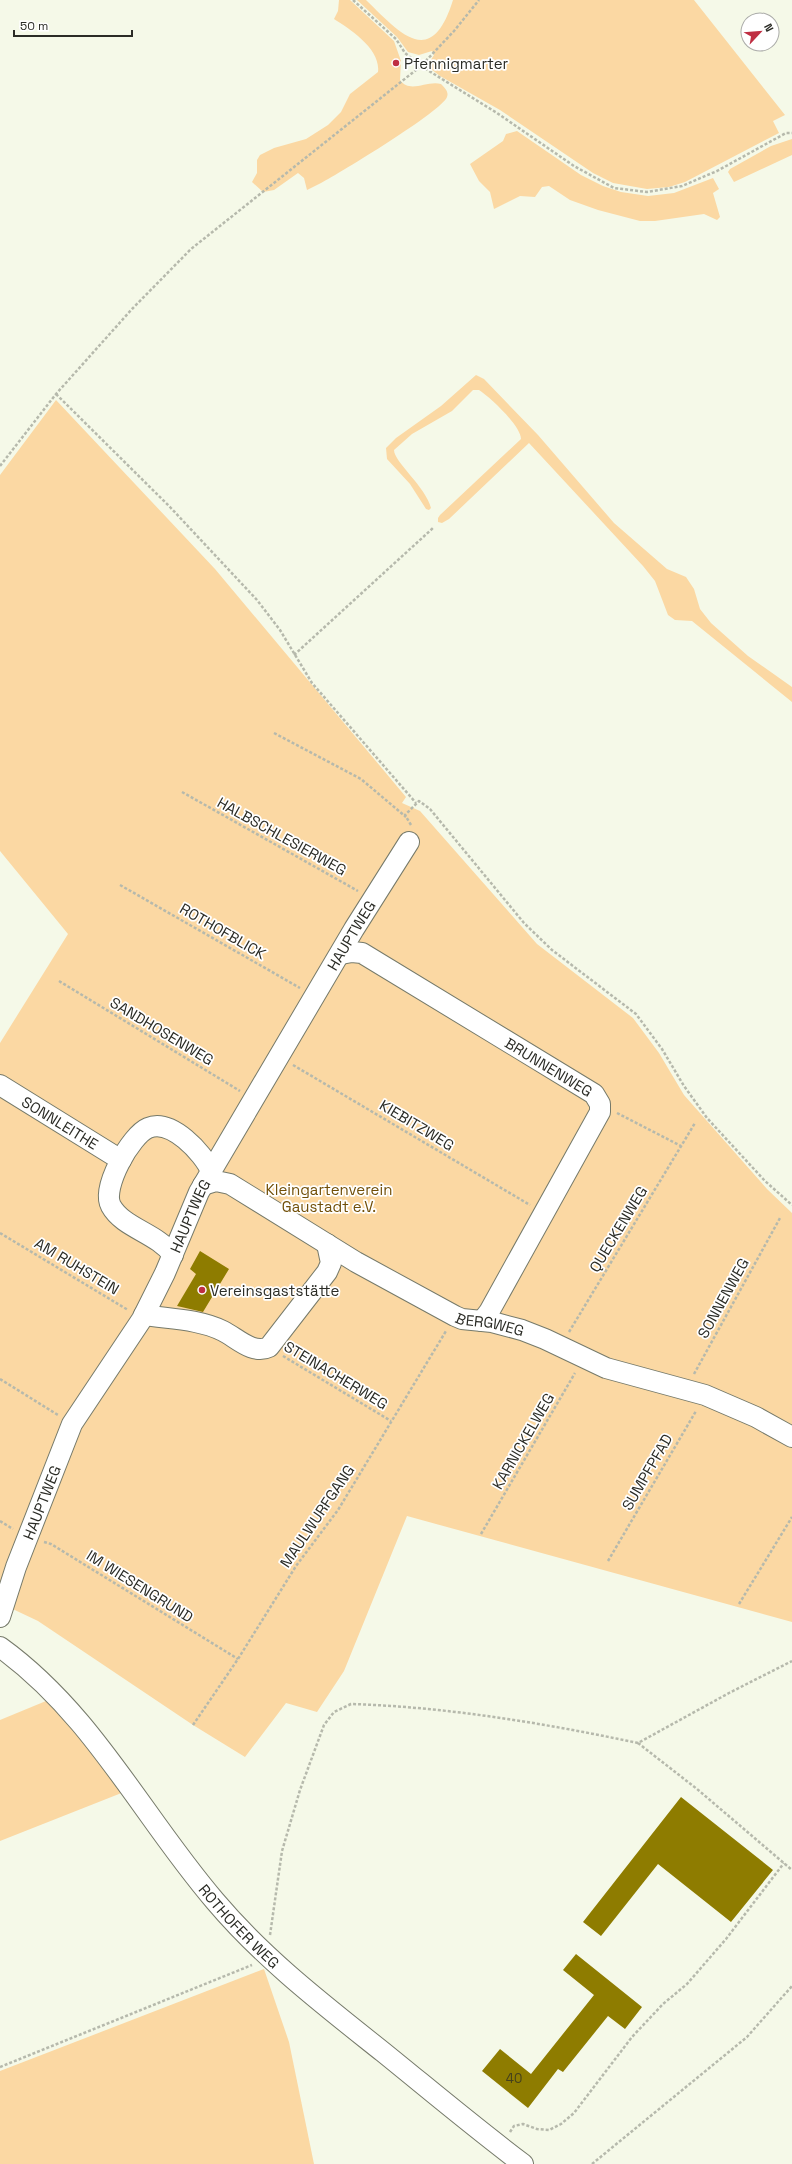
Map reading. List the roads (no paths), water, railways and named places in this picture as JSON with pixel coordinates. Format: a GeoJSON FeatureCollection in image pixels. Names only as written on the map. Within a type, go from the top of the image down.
{"type":"FeatureCollection","features":[{"type":"Feature","properties":{"kind":"street","name":"HAUPTWEG"},"geometry":{"type":"LineString","coordinates":[[3,1611],[16,1567],[72,1424],[143,1317],[173,1254],[186,1220],[207,1178],[341,954],[372,899],[409,842]]}},
{"type":"Feature","properties":{"kind":"street","name":"BRUNNENWEG"},"geometry":{"type":"LineString","coordinates":[[341,954],[352,952],[362,953],[594,1094],[600,1104],[600,1112],[489,1312],[482,1321]]}},
{"type":"Feature","properties":{"kind":"street","name":"SONNLEITHE"},"geometry":{"type":"LineString","coordinates":[[0,1085],[121,1160]]}},
{"type":"Feature","properties":{"kind":"street"},"geometry":{"type":"LineString","coordinates":[[173,1254],[162,1242],[125,1220],[111,1206],[109,1190],[121,1160],[141,1132],[151,1127],[162,1127],[179,1135],[198,1150],[205,1158],[207,1178]]}},
{"type":"Feature","properties":{"kind":"street","name":"BERGWEG"},"geometry":{"type":"LineString","coordinates":[[207,1178],[230,1184],[425,1302],[455,1316],[492,1322],[522,1330],[560,1346],[584,1359],[630,1376],[686,1388],[756,1417],[792,1437]]}},
{"type":"Feature","properties":{"kind":"street"},"geometry":{"type":"LineString","coordinates":[[143,1317],[201,1323],[221,1330],[252,1348],[262,1351],[269,1347],[327,1272],[331,1262],[327,1244]]}},
{"type":"Feature","properties":{"kind":"street","name":"ROTHOFER WEG"},"geometry":{"type":"LineString","coordinates":[[0,1646],[21,1663],[75,1716],[104,1751],[135,1796],[214,1901],[265,1955],[523,2164]]}},
{"type":"Feature","properties":{"kind":"place","name":"Pfennigmarter"},"geometry":{"type":"Point","coordinates":[396,63]}},
{"type":"Feature","properties":{"kind":"place","name":"Vereinsgaststätte"},"geometry":{"type":"Point","coordinates":[202,1290]}},
{"type":"Feature","properties":{"kind":"park label","name":"Kleingartenverein Gaustadt e.V."},"geometry":{"type":"Point","coordinates":[329,1198]}}]}
